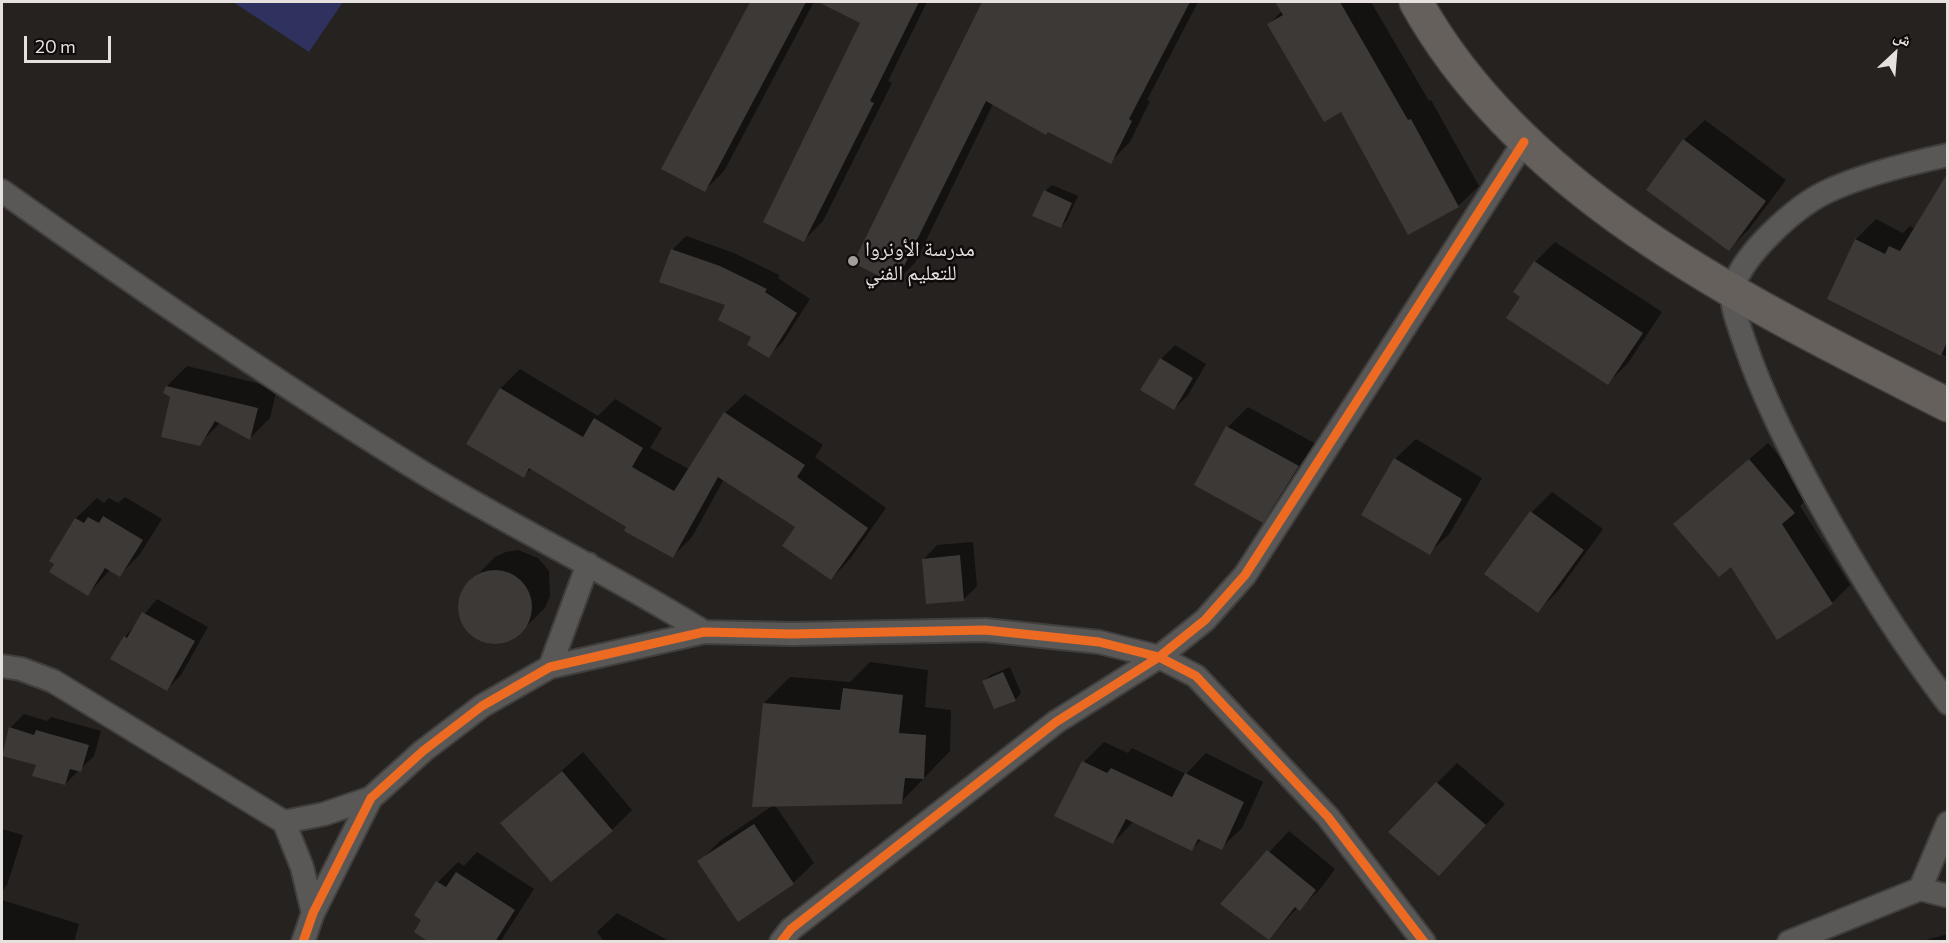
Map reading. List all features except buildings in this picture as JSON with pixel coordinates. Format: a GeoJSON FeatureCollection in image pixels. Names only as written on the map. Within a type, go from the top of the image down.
{"type":"FeatureCollection","features":[{"type":"Feature","properties":{"kind":"main road"},"geometry":{"type":"LineString","coordinates":[[1416,2],[1440,40],[1476,88],[1524,142],[1575,185],[1619,218],[1732,290],[1947,405]]}},
{"type":"Feature","properties":{"kind":"street"},"geometry":{"type":"LineString","coordinates":[[782,942],[791,929],[1056,722],[1159,657],[1211,614],[1245,575],[1524,142]]}},
{"type":"Feature","properties":{"kind":"street"},"geometry":{"type":"LineString","coordinates":[[1947,154],[1824,193],[1790,218],[1755,250],[1743,264],[1732,290],[1738,322],[1749,357],[1784,439],[1850,560],[1947,703]]}},
{"type":"Feature","properties":{"kind":"street"},"geometry":{"type":"LineString","coordinates":[[2,191],[234,352],[422,472],[659,603],[704,632]]}},
{"type":"Feature","properties":{"kind":"street"},"geometry":{"type":"LineString","coordinates":[[550,667],[588,564]]}},
{"type":"Feature","properties":{"kind":"street"},"geometry":{"type":"LineString","coordinates":[[284,822],[340,810],[371,798],[423,751],[482,706],[550,667],[704,632],[985,630],[1089,640],[1159,657],[1196,676],[1228,707],[1328,817],[1424,942]]}},
{"type":"Feature","properties":{"kind":"street"},"geometry":{"type":"LineString","coordinates":[[2,666],[21,669],[52,681],[284,822],[302,867],[313,913]]}},
{"type":"Feature","properties":{"kind":"street"},"geometry":{"type":"LineString","coordinates":[[303,942],[313,913],[371,798]]}},
{"type":"Feature","properties":{"kind":"street"},"geometry":{"type":"LineString","coordinates":[[1920,889],[1947,823]]}},
{"type":"Feature","properties":{"kind":"street"},"geometry":{"type":"LineString","coordinates":[[1789,942],[1920,889],[1947,896]]}},
{"type":"Feature","properties":{"kind":"shaded area"},"geometry":{"type":"Polygon","coordinates":[[[233,2],[343,2],[309,52],[233,2]]]}},
{"type":"Feature","properties":{"kind":"cycle path"},"geometry":{"type":"LineString","coordinates":[[781,942],[791,929],[1056,722],[1159,657],[1205,620],[1245,575],[1524,142]]}},
{"type":"Feature","properties":{"kind":"cycle path"},"geometry":{"type":"LineString","coordinates":[[303,942],[313,913],[371,798],[423,751],[482,706],[550,667],[704,632],[792,634],[985,630],[1099,642],[1159,657],[1196,676],[1328,817],[1424,942]]}},
{"type":"Feature","properties":{"kind":"place","name":"مدرسة الأونروا للتعليم الفني"},"geometry":{"type":"Point","coordinates":[853,261]}}]}
